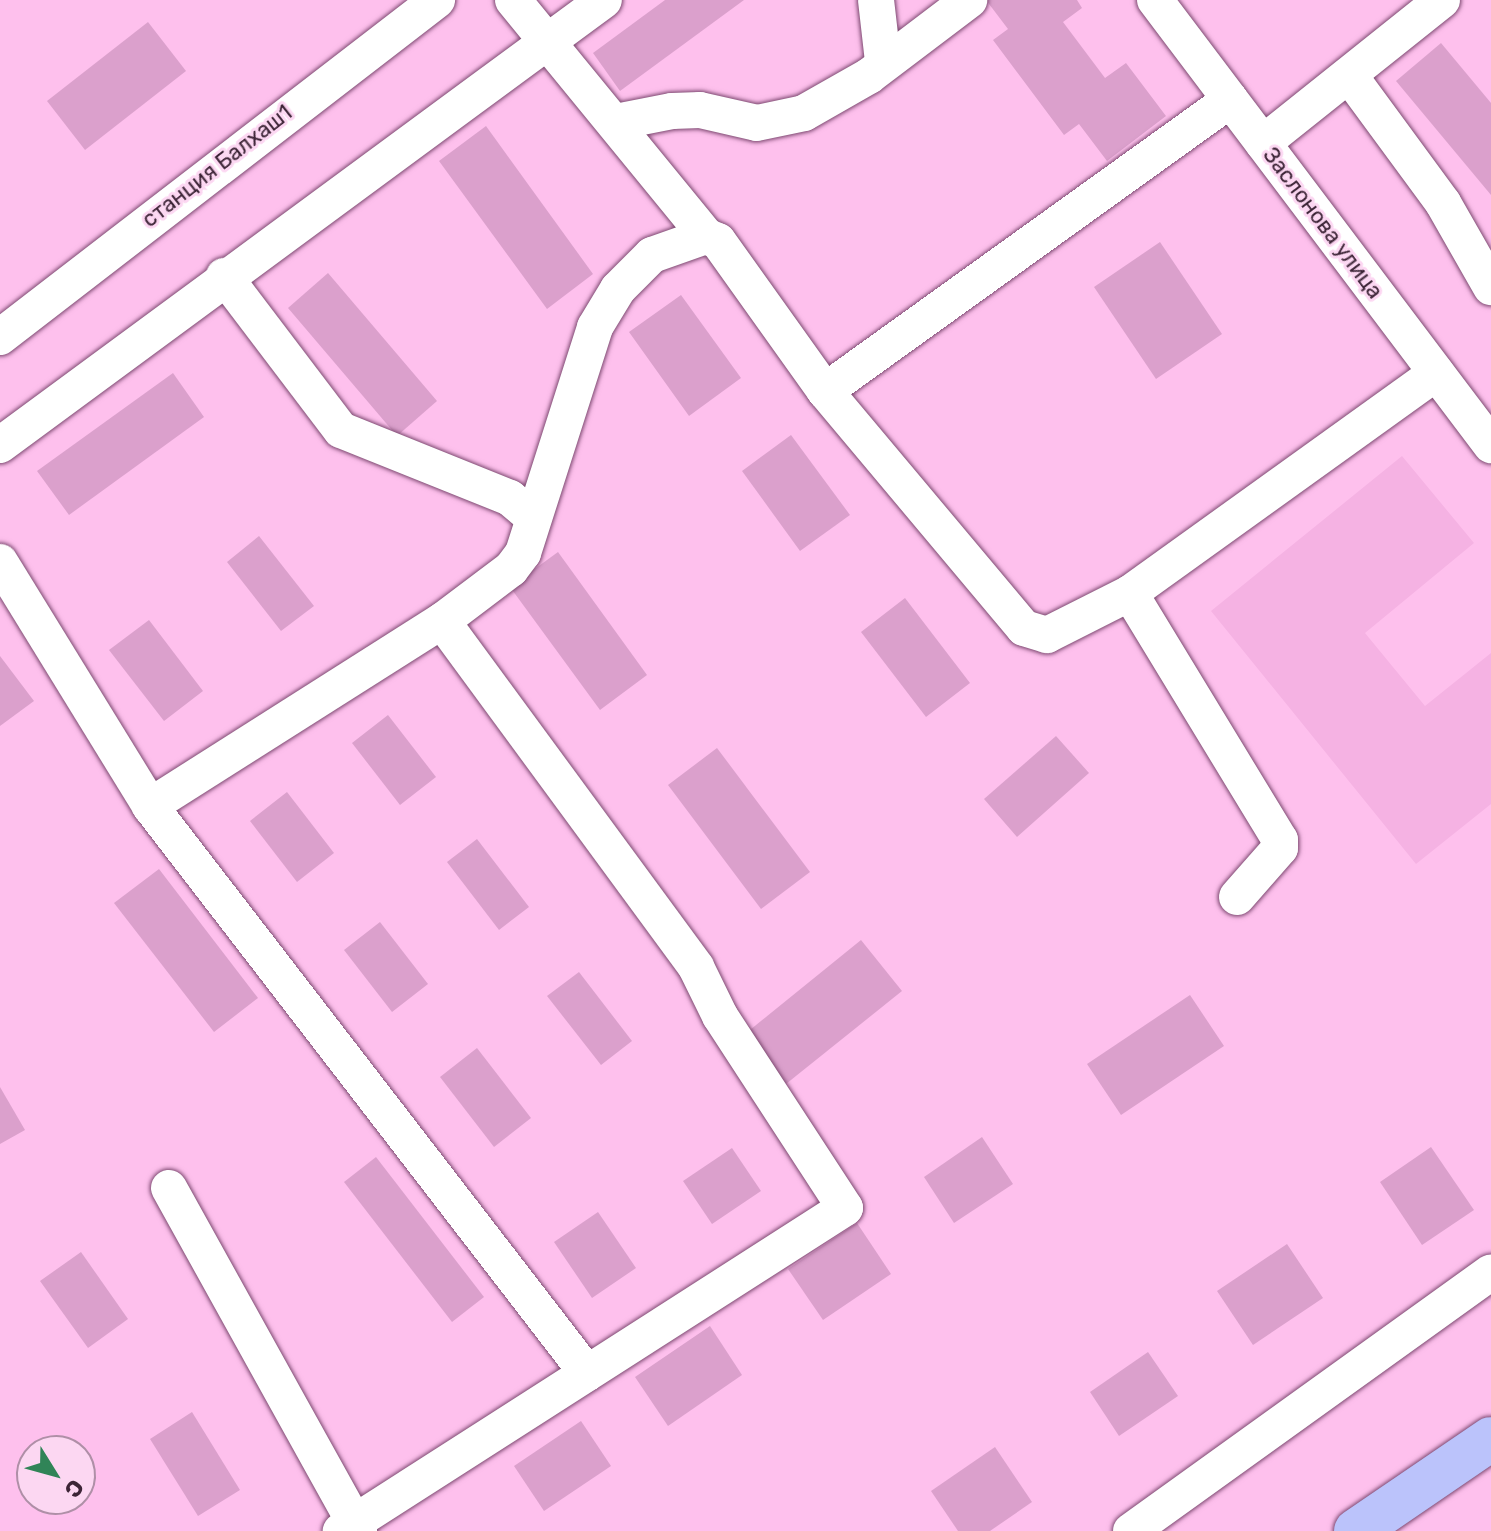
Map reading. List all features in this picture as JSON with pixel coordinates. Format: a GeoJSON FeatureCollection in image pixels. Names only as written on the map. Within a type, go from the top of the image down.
{"type":"FeatureCollection","features":[{"type":"Feature","properties":{"kind":"main road"},"geometry":{"type":"LineString","coordinates":[[1356,1531],[1491,1439]]}},
{"type":"Feature","properties":{"kind":"street","name":"станция Балхаш1"},"geometry":{"type":"LineString","coordinates":[[0,337],[437,0]]}},
{"type":"Feature","properties":{"kind":"street"},"geometry":{"type":"LineString","coordinates":[[513,0],[616,122],[706,236],[718,241],[825,391],[1024,628],[1047,635],[1130,593],[1436,373]]}},
{"type":"Feature","properties":{"kind":"street"},"geometry":{"type":"LineString","coordinates":[[0,445],[224,276],[604,0]]}},
{"type":"Feature","properties":{"kind":"street"},"geometry":{"type":"LineString","coordinates":[[876,0],[883,61]]}},
{"type":"Feature","properties":{"kind":"street"},"geometry":{"type":"LineString","coordinates":[[616,122],[672,111],[700,110],[757,123],[804,113],[869,76],[883,61],[969,0]]}},
{"type":"Feature","properties":{"kind":"street","name":"Заслонова улица"},"geometry":{"type":"LineString","coordinates":[[1155,0],[1436,373],[1489,431]]}},
{"type":"Feature","properties":{"kind":"street"},"geometry":{"type":"LineString","coordinates":[[1263,143],[1442,0]]}},
{"type":"Feature","properties":{"kind":"street"},"geometry":{"type":"LineString","coordinates":[[1349,75],[1443,203],[1491,287]]}},
{"type":"Feature","properties":{"kind":"street"},"geometry":{"type":"LineString","coordinates":[[825,391],[1230,100]]}},
{"type":"Feature","properties":{"kind":"street"},"geometry":{"type":"LineString","coordinates":[[150,806],[442,621],[511,569],[523,553],[603,314],[636,267],[652,255],[706,236]]}},
{"type":"Feature","properties":{"kind":"street"},"geometry":{"type":"LineString","coordinates":[[224,276],[341,430],[510,498],[534,518]]}},
{"type":"Feature","properties":{"kind":"street"},"geometry":{"type":"LineString","coordinates":[[0,562],[150,806],[587,1373]]}},
{"type":"Feature","properties":{"kind":"street"},"geometry":{"type":"LineString","coordinates":[[1130,593],[1280,840],[1280,848],[1237,897]]}},
{"type":"Feature","properties":{"kind":"street"},"geometry":{"type":"LineString","coordinates":[[169,1188],[351,1528],[845,1208],[720,1016],[696,967],[442,621]]}},
{"type":"Feature","properties":{"kind":"street"},"geometry":{"type":"LineString","coordinates":[[1131,1531],[1491,1272]]}},
{"type":"Feature","properties":{"kind":"shaded area"},"geometry":{"type":"Polygon","coordinates":[[[1402,456],[1474,543],[1365,633],[1425,706],[1491,653],[1491,804],[1416,864],[1211,611],[1402,456]]]}},
{"type":"Feature","properties":{"kind":"building"},"geometry":{"type":"Polygon","coordinates":[[[665,0],[744,0],[620,91],[593,53],[665,0]]]}},
{"type":"Feature","properties":{"kind":"building"},"geometry":{"type":"Polygon","coordinates":[[[986,0],[1077,0],[1082,8],[1063,22],[1105,78],[1126,63],[1166,116],[1107,161],[1079,124],[1064,135],[993,40],[1008,29],[986,0]]]}},
{"type":"Feature","properties":{"kind":"building"},"geometry":{"type":"Polygon","coordinates":[[[148,22],[186,71],[85,150],[47,101],[148,22]]]}},
{"type":"Feature","properties":{"kind":"building"},"geometry":{"type":"Polygon","coordinates":[[[1441,43],[1491,103],[1491,195],[1396,81],[1441,43]]]}},
{"type":"Feature","properties":{"kind":"building"},"geometry":{"type":"Polygon","coordinates":[[[486,126],[593,274],[547,309],[439,161],[486,126]]]}},
{"type":"Feature","properties":{"kind":"building"},"geometry":{"type":"Polygon","coordinates":[[[1160,242],[1222,334],[1156,379],[1094,287],[1160,242]]]}},
{"type":"Feature","properties":{"kind":"building"},"geometry":{"type":"Polygon","coordinates":[[[328,273],[437,401],[397,436],[288,308],[328,273]]]}},
{"type":"Feature","properties":{"kind":"building"},"geometry":{"type":"Polygon","coordinates":[[[681,295],[741,378],[689,416],[629,332],[681,295]]]}},
{"type":"Feature","properties":{"kind":"building"},"geometry":{"type":"Polygon","coordinates":[[[173,373],[204,417],[69,515],[37,471],[173,373]]]}},
{"type":"Feature","properties":{"kind":"building"},"geometry":{"type":"Polygon","coordinates":[[[791,435],[850,515],[800,551],[742,471],[791,435]]]}},
{"type":"Feature","properties":{"kind":"building"},"geometry":{"type":"Polygon","coordinates":[[[259,536],[314,606],[281,631],[227,562],[259,536]]]}},
{"type":"Feature","properties":{"kind":"building"},"geometry":{"type":"Polygon","coordinates":[[[558,552],[647,675],[600,710],[510,587],[558,552]]]}},
{"type":"Feature","properties":{"kind":"building"},"geometry":{"type":"Polygon","coordinates":[[[905,598],[970,683],[926,717],[861,632],[905,598]]]}},
{"type":"Feature","properties":{"kind":"building"},"geometry":{"type":"Polygon","coordinates":[[[149,620],[203,691],[164,721],[109,650],[149,620]]]}},
{"type":"Feature","properties":{"kind":"building"},"geometry":{"type":"Polygon","coordinates":[[[0,656],[34,701],[0,726],[0,656]]]}},
{"type":"Feature","properties":{"kind":"building"},"geometry":{"type":"Polygon","coordinates":[[[388,715],[436,777],[400,805],[352,743],[388,715]]]}},
{"type":"Feature","properties":{"kind":"building"},"geometry":{"type":"Polygon","coordinates":[[[1056,736],[1089,773],[1017,837],[984,799],[1056,736]]]}},
{"type":"Feature","properties":{"kind":"building"},"geometry":{"type":"Polygon","coordinates":[[[717,748],[810,872],[761,909],[668,785],[717,748]]]}},
{"type":"Feature","properties":{"kind":"building"},"geometry":{"type":"Polygon","coordinates":[[[287,792],[334,853],[297,882],[250,821],[287,792]]]}},
{"type":"Feature","properties":{"kind":"building"},"geometry":{"type":"Polygon","coordinates":[[[477,839],[529,907],[499,930],[447,862],[477,839]]]}},
{"type":"Feature","properties":{"kind":"building"},"geometry":{"type":"Polygon","coordinates":[[[159,869],[258,998],[214,1032],[114,903],[159,869]]]}},
{"type":"Feature","properties":{"kind":"building"},"geometry":{"type":"Polygon","coordinates":[[[380,922],[428,984],[392,1012],[344,950],[380,922]]]}},
{"type":"Feature","properties":{"kind":"building"},"geometry":{"type":"Polygon","coordinates":[[[861,940],[902,991],[786,1084],[745,1034],[861,940]]]}},
{"type":"Feature","properties":{"kind":"building"},"geometry":{"type":"Polygon","coordinates":[[[579,972],[632,1041],[601,1065],[547,996],[579,972]]]}},
{"type":"Feature","properties":{"kind":"building"},"geometry":{"type":"Polygon","coordinates":[[[1190,995],[1224,1046],[1121,1115],[1087,1064],[1190,995]]]}},
{"type":"Feature","properties":{"kind":"building"},"geometry":{"type":"Polygon","coordinates":[[[477,1048],[531,1118],[494,1147],[440,1077],[477,1048]]]}},
{"type":"Feature","properties":{"kind":"building"},"geometry":{"type":"Polygon","coordinates":[[[0,1087],[25,1130],[0,1144],[0,1087]]]}},
{"type":"Feature","properties":{"kind":"building"},"geometry":{"type":"Polygon","coordinates":[[[982,1137],[1013,1184],[954,1223],[924,1177],[982,1137]]]}},
{"type":"Feature","properties":{"kind":"building"},"geometry":{"type":"Polygon","coordinates":[[[1431,1147],[1474,1210],[1422,1245],[1380,1182],[1431,1147]]]}},
{"type":"Feature","properties":{"kind":"building"},"geometry":{"type":"Polygon","coordinates":[[[732,1148],[761,1191],[712,1224],[683,1181],[732,1148]]]}},
{"type":"Feature","properties":{"kind":"building"},"geometry":{"type":"Polygon","coordinates":[[[376,1157],[484,1297],[452,1322],[344,1182],[376,1157]]]}},
{"type":"Feature","properties":{"kind":"building"},"geometry":{"type":"Polygon","coordinates":[[[598,1212],[636,1268],[592,1298],[554,1242],[598,1212]]]}},
{"type":"Feature","properties":{"kind":"building"},"geometry":{"type":"Polygon","coordinates":[[[857,1223],[891,1274],[823,1320],[788,1269],[857,1223]]]}},
{"type":"Feature","properties":{"kind":"building"},"geometry":{"type":"Polygon","coordinates":[[[1287,1244],[1323,1298],[1253,1345],[1217,1291],[1287,1244]]]}},
{"type":"Feature","properties":{"kind":"building"},"geometry":{"type":"Polygon","coordinates":[[[81,1252],[128,1319],[88,1348],[40,1281],[81,1252]]]}},
{"type":"Feature","properties":{"kind":"building"},"geometry":{"type":"Polygon","coordinates":[[[710,1326],[742,1375],[668,1426],[635,1377],[710,1326]]]}},
{"type":"Feature","properties":{"kind":"building"},"geometry":{"type":"Polygon","coordinates":[[[1148,1352],[1178,1396],[1119,1436],[1090,1392],[1148,1352]]]}},
{"type":"Feature","properties":{"kind":"building"},"geometry":{"type":"Polygon","coordinates":[[[192,1412],[240,1490],[198,1516],[150,1439],[192,1412]]]}},
{"type":"Feature","properties":{"kind":"building"},"geometry":{"type":"Polygon","coordinates":[[[581,1421],[611,1466],[544,1511],[514,1466],[581,1421]]]}},
{"type":"Feature","properties":{"kind":"building"},"geometry":{"type":"Polygon","coordinates":[[[995,1447],[1032,1502],[990,1531],[958,1531],[931,1491],[995,1447]]]}}]}
